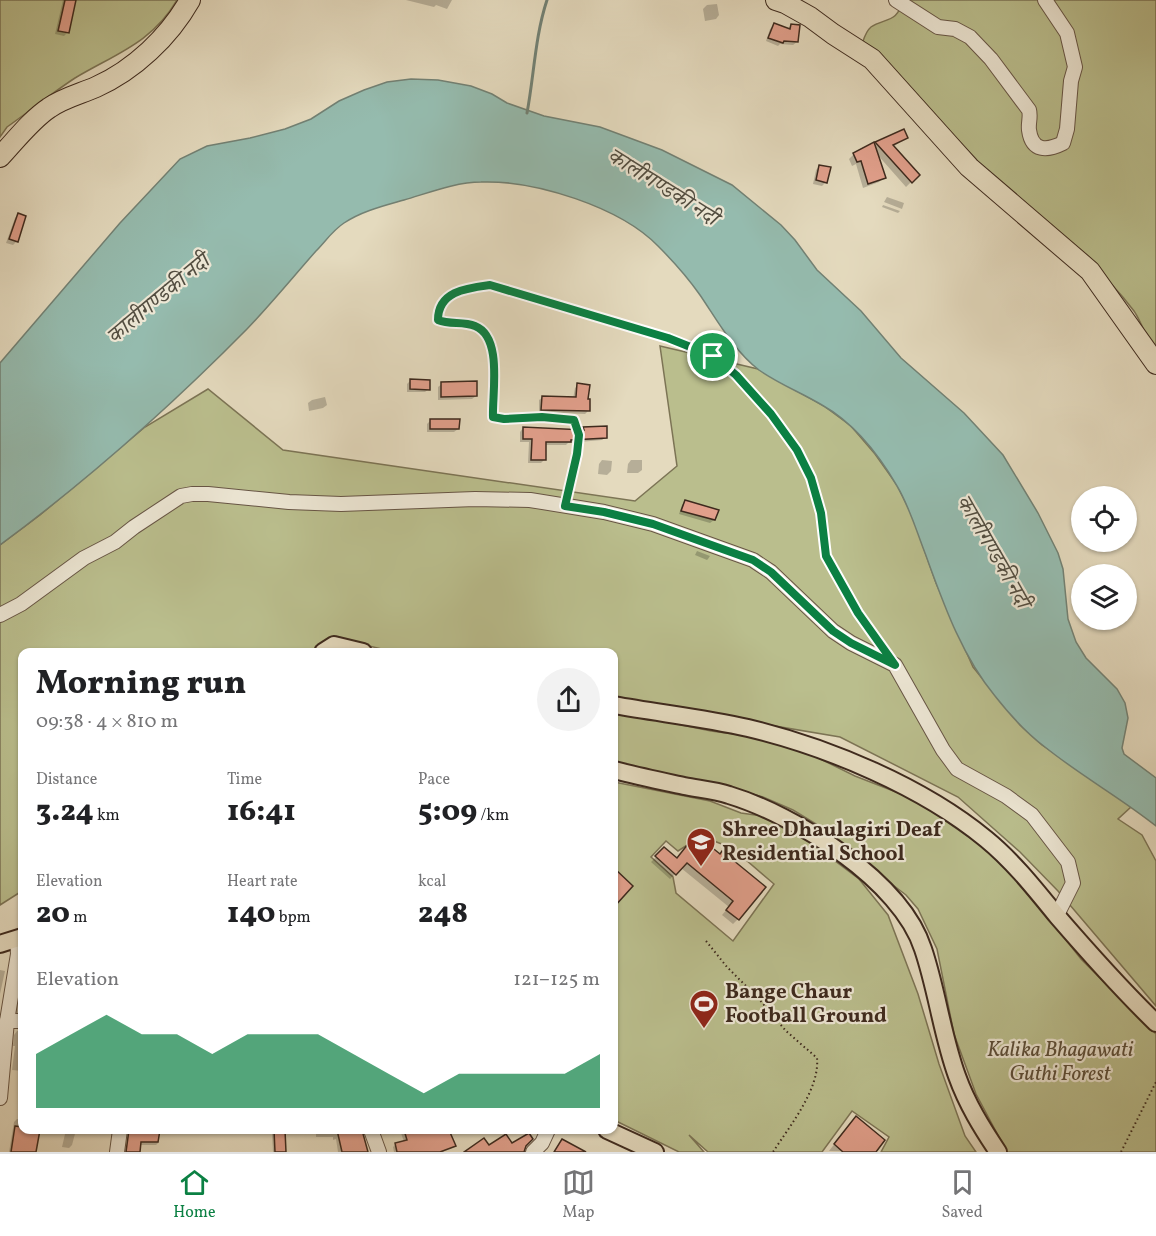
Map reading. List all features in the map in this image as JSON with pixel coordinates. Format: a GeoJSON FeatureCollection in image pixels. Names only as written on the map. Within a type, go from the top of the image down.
{"type":"FeatureCollection","features":[{"type":"Feature","properties":{"kind":"highway"},"geometry":{"type":"LineString","coordinates":[[0,157],[47,109],[115,78],[126,70],[174,24],[190,0]]}},
{"type":"Feature","properties":{"kind":"highway"},"geometry":{"type":"LineString","coordinates":[[782,1],[872,59],[969,167],[1090,271],[1156,364]]}},
{"type":"Feature","properties":{"kind":"main road"},"geometry":{"type":"LineString","coordinates":[[329,648],[334,645],[346,648]]}},
{"type":"Feature","properties":{"kind":"main road"},"geometry":{"type":"LineString","coordinates":[[618,706],[748,728],[819,749],[938,805],[987,839],[1014,865],[1122,990],[1156,1023]]}},
{"type":"Feature","properties":{"kind":"main road"},"geometry":{"type":"LineString","coordinates":[[618,771],[727,794],[758,805],[812,833],[869,875],[904,913],[915,930],[929,970],[957,1076],[980,1127],[998,1152]]}},
{"type":"Feature","properties":{"kind":"main road"},"geometry":{"type":"LineString","coordinates":[[0,944],[18,939]]}},
{"type":"Feature","properties":{"kind":"main road"},"geometry":{"type":"LineString","coordinates":[[616,1134],[655,1152]]}},
{"type":"Feature","properties":{"kind":"street"},"geometry":{"type":"LineString","coordinates":[[896,0],[938,27],[955,29],[970,37],[981,47],[1029,110],[1032,141],[1040,148],[1051,149],[1063,143],[1075,67],[1067,33],[1045,0]]}},
{"type":"Feature","properties":{"kind":"street"},"geometry":{"type":"LineString","coordinates":[[0,615],[21,604],[84,558],[115,542],[181,496],[192,494],[341,504],[475,499],[530,500],[604,512],[653,524],[753,560],[771,572],[833,631],[851,643],[895,665],[943,750],[957,769],[1006,796],[1032,815],[1068,861],[1073,883],[1057,915]]}},
{"type":"Feature","properties":{"kind":"street"},"geometry":{"type":"LineString","coordinates":[[0,1098],[7,1021],[18,955]]}},
{"type":"Feature","properties":{"kind":"street"},"geometry":{"type":"LineString","coordinates":[[7,1021],[18,1021]]}},
{"type":"Feature","properties":{"kind":"street"},"geometry":{"type":"LineString","coordinates":[[117,1152],[119,1134]]}},
{"type":"Feature","properties":{"kind":"street"},"geometry":{"type":"LineString","coordinates":[[372,1134],[379,1152]]}},
{"type":"Feature","properties":{"kind":"street"},"geometry":{"type":"LineString","coordinates":[[533,1152],[542,1143],[546,1134]]}},
{"type":"Feature","properties":{"kind":"path"},"geometry":{"type":"LineString","coordinates":[[565,506],[579,435],[574,420],[542,417],[504,419],[493,417],[495,387],[493,363],[491,343],[485,332],[474,325],[448,324],[438,320],[438,309],[447,298],[462,289],[490,285],[668,338],[713,356],[736,375],[771,414],[797,450],[811,478],[821,513],[826,556],[858,613],[895,665]]}},
{"type":"Feature","properties":{"kind":"path"},"geometry":{"type":"LineString","coordinates":[[706,941],[786,1030],[817,1058],[814,1081],[790,1128],[773,1152]]}},
{"type":"Feature","properties":{"kind":"path"},"geometry":{"type":"LineString","coordinates":[[1121,1152],[1156,1082]]}},
{"type":"Feature","properties":{"kind":"green space"},"geometry":{"type":"Polygon","coordinates":[[[0,0],[177,0],[167,15],[144,37],[66,84],[7,127],[0,137],[0,0]]]}},
{"type":"Feature","properties":{"kind":"green space"},"geometry":{"type":"Polygon","coordinates":[[[902,0],[1156,0],[1156,357],[1134,311],[1118,292],[1065,240],[987,178],[976,159],[959,141],[938,126],[862,44],[871,27],[898,13],[902,0]]]}},
{"type":"Feature","properties":{"kind":"green space"},"geometry":{"type":"Polygon","coordinates":[[[660,346],[758,369],[824,406],[851,426],[897,485],[912,515],[936,583],[973,667],[1020,725],[1042,745],[1132,806],[1118,819],[1142,835],[1156,861],[1156,1006],[1058,891],[1020,852],[958,797],[840,737],[618,700],[618,648],[377,648],[336,638],[316,648],[18,648],[18,894],[0,905],[0,545],[40,515],[145,427],[208,389],[283,450],[635,501],[677,466],[660,346]]]}},
{"type":"Feature","properties":{"kind":"green space","name":"Kalika Bhagawati Guthi Forest"},"geometry":{"type":"Polygon","coordinates":[[[618,712],[711,731],[771,739],[798,748],[855,776],[914,799],[987,850],[1025,888],[1081,959],[1156,1034],[1156,1152],[1007,1152],[976,1094],[954,1034],[937,949],[918,909],[906,895],[856,857],[831,833],[793,810],[763,797],[723,786],[618,763],[618,712]]]}},
{"type":"Feature","properties":{"kind":"green space"},"geometry":{"type":"Polygon","coordinates":[[[618,783],[710,801],[741,813],[769,817],[799,834],[859,879],[888,915],[918,994],[939,1064],[965,1136],[976,1152],[881,1152],[889,1137],[852,1111],[822,1152],[708,1152],[689,1135],[704,1152],[679,1152],[618,1122],[618,783]],[[701,836],[678,851],[666,841],[651,857],[673,877],[676,893],[733,941],[774,884],[732,848],[701,836]]]}},
{"type":"Feature","properties":{"kind":"water","name":"कालीगण्डकी नदी"},"geometry":{"type":"Polygon","coordinates":[[[411,79],[438,80],[471,86],[507,103],[544,116],[600,127],[662,150],[732,185],[781,225],[817,270],[861,311],[901,358],[964,413],[1003,455],[1038,513],[1058,553],[1063,569],[1068,619],[1076,642],[1086,658],[1117,689],[1125,703],[1128,718],[1122,748],[1124,754],[1156,778],[1156,826],[1038,742],[995,696],[972,663],[954,628],[902,494],[882,463],[855,430],[834,412],[782,384],[750,362],[726,335],[685,276],[642,232],[600,208],[551,191],[503,183],[462,184],[373,209],[344,223],[329,236],[247,329],[188,387],[97,469],[0,545],[0,363],[120,223],[180,159],[207,146],[285,129],[311,119],[339,101],[387,82],[411,79]]]}},
{"type":"Feature","properties":{"kind":"building"},"geometry":{"type":"Polygon","coordinates":[[[65,0],[76,0],[69,33],[58,31],[65,0]]]}},
{"type":"Feature","properties":{"kind":"building"},"geometry":{"type":"Polygon","coordinates":[[[774,23],[790,29],[791,24],[800,25],[798,42],[784,41],[783,43],[768,38],[774,23]]]}},
{"type":"Feature","properties":{"kind":"building"},"geometry":{"type":"Polygon","coordinates":[[[904,129],[908,138],[893,145],[920,175],[912,183],[875,142],[904,129]]]}},
{"type":"Feature","properties":{"kind":"building"},"geometry":{"type":"Polygon","coordinates":[[[874,142],[886,178],[868,184],[861,161],[857,162],[853,153],[874,142]]]}},
{"type":"Feature","properties":{"kind":"building"},"geometry":{"type":"Polygon","coordinates":[[[819,165],[831,167],[827,183],[816,180],[819,165]]]}},
{"type":"Feature","properties":{"kind":"building"},"geometry":{"type":"Polygon","coordinates":[[[18,213],[26,216],[18,242],[9,239],[18,213]]]}},
{"type":"Feature","properties":{"kind":"building"},"geometry":{"type":"Polygon","coordinates":[[[410,379],[430,380],[430,390],[410,389],[410,379]]]}},
{"type":"Feature","properties":{"kind":"building"},"geometry":{"type":"Polygon","coordinates":[[[477,381],[477,396],[441,397],[441,382],[477,381]]]}},
{"type":"Feature","properties":{"kind":"building"},"geometry":{"type":"Polygon","coordinates":[[[577,383],[590,385],[588,399],[590,399],[590,411],[541,410],[542,396],[576,397],[577,383]]]}},
{"type":"Feature","properties":{"kind":"building"},"geometry":{"type":"Polygon","coordinates":[[[430,419],[460,419],[459,429],[430,429],[430,419]]]}},
{"type":"Feature","properties":{"kind":"building"},"geometry":{"type":"Polygon","coordinates":[[[607,426],[607,438],[546,442],[546,460],[531,460],[532,439],[523,439],[523,427],[584,430],[583,427],[607,426]]]}},
{"type":"Feature","properties":{"kind":"building"},"geometry":{"type":"Polygon","coordinates":[[[685,500],[719,510],[715,520],[681,511],[685,500]]]}},
{"type":"Feature","properties":{"kind":"building"},"geometry":{"type":"Polygon","coordinates":[[[704,841],[720,854],[722,851],[766,887],[739,920],[726,910],[733,901],[687,863],[676,875],[655,856],[664,847],[677,858],[688,844],[695,851],[704,841]]]}},
{"type":"Feature","properties":{"kind":"building"},"geometry":{"type":"Polygon","coordinates":[[[618,872],[633,886],[618,903],[618,872]]]}},
{"type":"Feature","properties":{"kind":"building"},"geometry":{"type":"Polygon","coordinates":[[[856,1116],[885,1140],[876,1152],[843,1152],[834,1144],[856,1116]]]}},
{"type":"Feature","properties":{"kind":"building"},"geometry":{"type":"Polygon","coordinates":[[[15,1126],[18,1126],[18,1134],[39,1134],[36,1152],[11,1152],[15,1126]]]}},
{"type":"Feature","properties":{"kind":"building"},"geometry":{"type":"Polygon","coordinates":[[[128,1134],[159,1134],[158,1142],[141,1142],[140,1152],[126,1152],[128,1134]]]}},
{"type":"Feature","properties":{"kind":"building"},"geometry":{"type":"Polygon","coordinates":[[[274,1134],[285,1134],[286,1152],[275,1152],[274,1134]]]}},
{"type":"Feature","properties":{"kind":"building"},"geometry":{"type":"Polygon","coordinates":[[[338,1134],[363,1134],[368,1152],[342,1152],[338,1134]]]}},
{"type":"Feature","properties":{"kind":"building"},"geometry":{"type":"Polygon","coordinates":[[[405,1134],[451,1134],[456,1146],[440,1152],[397,1152],[395,1143],[407,1140],[405,1134]]]}},
{"type":"Feature","properties":{"kind":"building"},"geometry":{"type":"Polygon","coordinates":[[[506,1134],[512,1143],[527,1134],[533,1139],[524,1152],[464,1152],[484,1138],[489,1145],[506,1134]]]}},
{"type":"Feature","properties":{"kind":"building"},"geometry":{"type":"Polygon","coordinates":[[[562,1139],[586,1152],[554,1152],[562,1139]]]}},
{"type":"Feature","properties":{"kind":"waterway"},"geometry":{"type":"LineString","coordinates":[[527,113],[537,42],[547,0]]}},
{"type":"Feature","properties":{"kind":"place","name":"Shree Dhaulagiri Deaf Residential School"},"geometry":{"type":"Point","coordinates":[701,868]}},
{"type":"Feature","properties":{"kind":"place","name":"Bange Chaur Football Ground"},"geometry":{"type":"Point","coordinates":[704,1030]}},
{"type":"Feature","properties":{"kind":"route"},"geometry":{"type":"LineString","coordinates":[[490,285],[668,338],[713,356],[736,375],[771,414],[797,450],[811,478],[821,513],[826,556],[858,613],[895,665],[851,643],[833,631],[771,572],[753,560],[653,524],[604,512],[565,506],[570,494],[579,435],[574,420],[542,417],[504,419],[493,417],[495,387],[491,343],[485,332],[474,325],[448,324],[438,320],[438,309],[447,298],[462,289],[490,285]]}}]}
